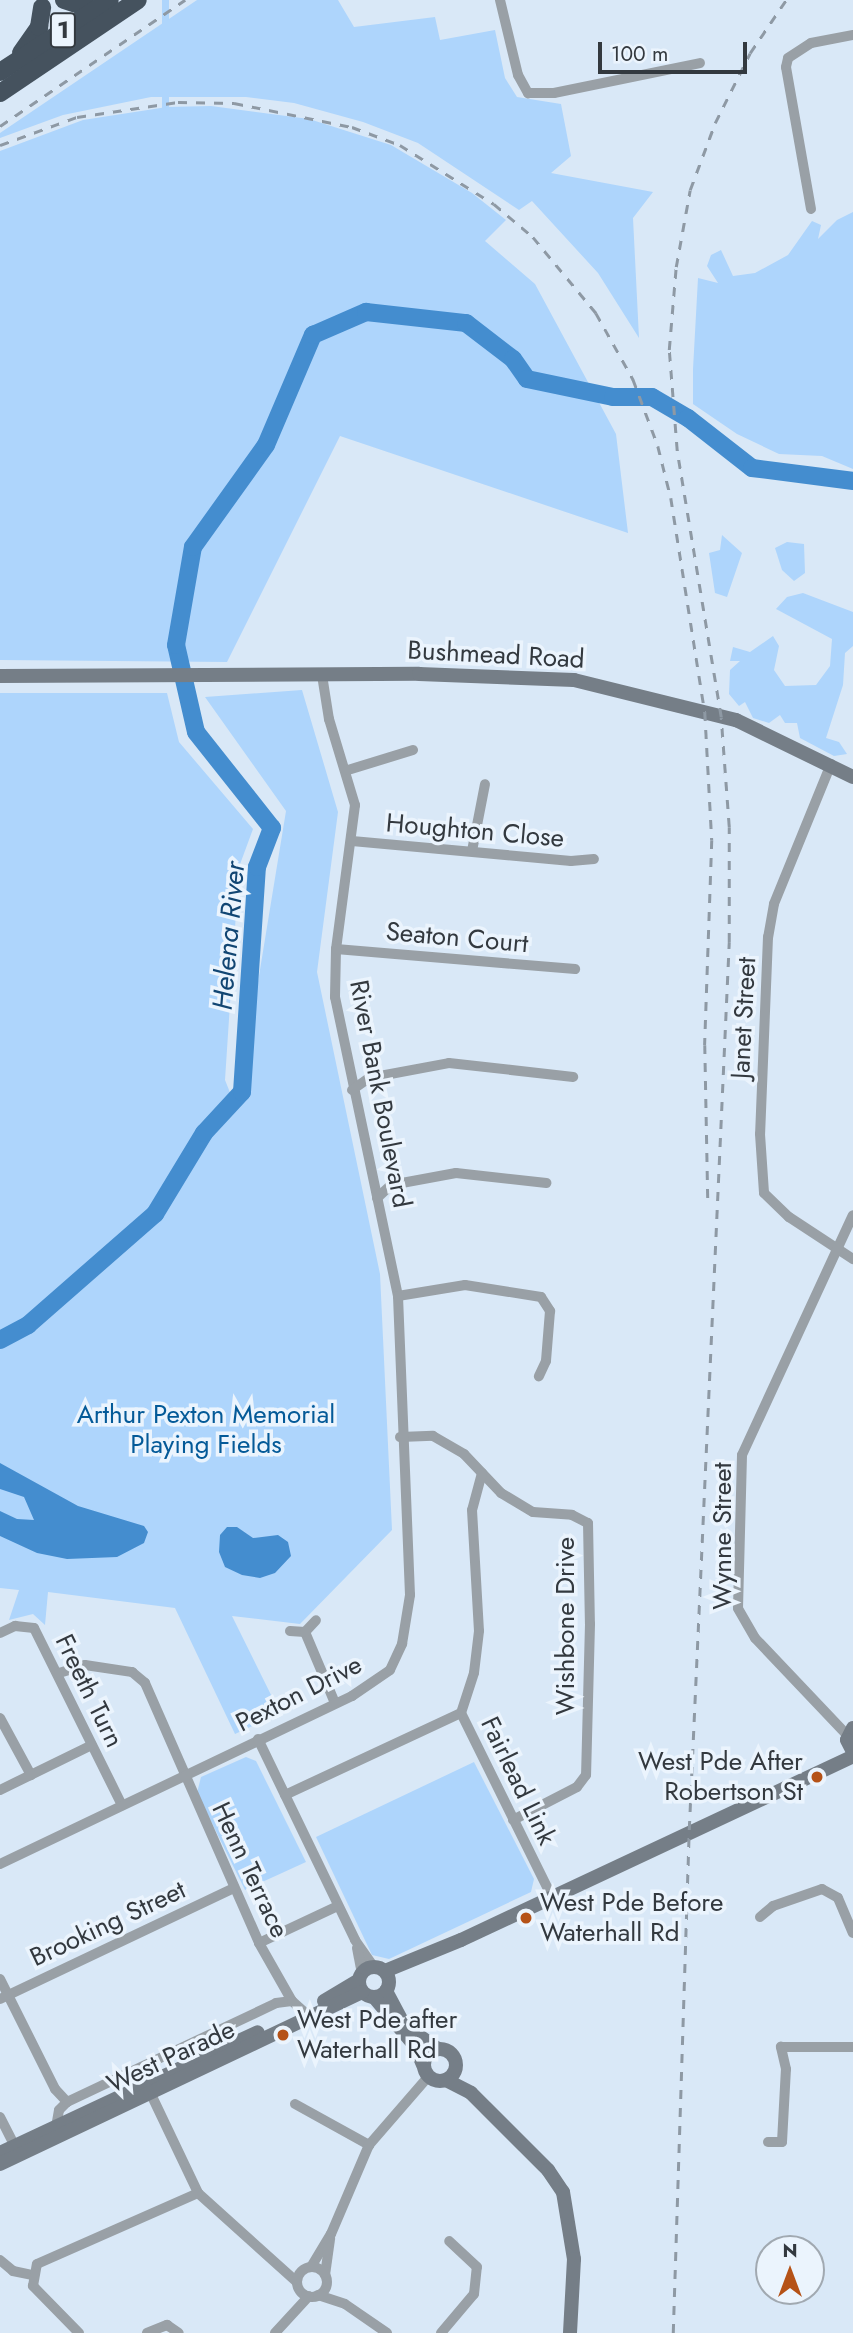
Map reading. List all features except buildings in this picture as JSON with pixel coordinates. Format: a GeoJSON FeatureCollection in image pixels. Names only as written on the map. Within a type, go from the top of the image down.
{"type":"FeatureCollection","features":[{"type":"Feature","properties":{"kind":"highway"},"geometry":{"type":"LineString","coordinates":[[64,0],[94,10]]}},
{"type":"Feature","properties":{"kind":"highway","name":"1"},"geometry":{"type":"LineString","coordinates":[[0,72],[110,0]]}},
{"type":"Feature","properties":{"kind":"highway","name":"1"},"geometry":{"type":"LineString","coordinates":[[0,93],[138,0]]}},
{"type":"Feature","properties":{"kind":"highway"},"geometry":{"type":"LineString","coordinates":[[15,61],[39,27],[42,8]]}},
{"type":"Feature","properties":{"kind":"street"},"geometry":{"type":"LineString","coordinates":[[500,0],[518,75],[528,93],[554,93],[700,63]]}},
{"type":"Feature","properties":{"kind":"street"},"geometry":{"type":"LineString","coordinates":[[811,209],[786,66],[788,58],[811,43],[853,35]]}},
{"type":"Feature","properties":{"kind":"street","name":"River Bank Boulevard"},"geometry":{"type":"LineString","coordinates":[[322,675],[329,719],[348,770],[355,804],[336,949],[335,997],[352,1090],[398,1296]]}},
{"type":"Feature","properties":{"kind":"street","name":"Bushmead Road"},"geometry":{"type":"LineString","coordinates":[[0,676],[469,675],[574,680],[736,720],[853,777]]}},
{"type":"Feature","properties":{"kind":"street"},"geometry":{"type":"LineString","coordinates":[[348,770],[413,750]]}},
{"type":"Feature","properties":{"kind":"street","name":"Janet Street"},"geometry":{"type":"LineString","coordinates":[[831,764],[774,904],[768,937],[760,1134],[764,1192],[789,1217],[839,1246],[853,1259]]}},
{"type":"Feature","properties":{"kind":"street"},"geometry":{"type":"LineString","coordinates":[[472,851],[485,785]]}},
{"type":"Feature","properties":{"kind":"street","name":"Houghton Close"},"geometry":{"type":"LineString","coordinates":[[352,841],[570,861],[594,859]]}},
{"type":"Feature","properties":{"kind":"street","name":"Seaton Court"},"geometry":{"type":"LineString","coordinates":[[336,949],[575,969]]}},
{"type":"Feature","properties":{"kind":"street"},"geometry":{"type":"LineString","coordinates":[[352,1090],[369,1078],[449,1063],[573,1077]]}},
{"type":"Feature","properties":{"kind":"street"},"geometry":{"type":"LineString","coordinates":[[377,1198],[391,1185],[456,1173],[546,1183]]}},
{"type":"Feature","properties":{"kind":"street","name":"Wynne Street"},"geometry":{"type":"LineString","coordinates":[[851,1740],[835,1718],[755,1638],[738,1608],[742,1455],[853,1215]]}},
{"type":"Feature","properties":{"kind":"street"},"geometry":{"type":"LineString","coordinates":[[398,1296],[465,1285],[541,1297],[550,1311],[546,1361],[539,1376]]}},
{"type":"Feature","properties":{"kind":"street","name":"Pexton Drive"},"geometry":{"type":"LineString","coordinates":[[0,1864],[335,1703],[390,1670],[402,1644],[410,1595],[400,1437],[398,1296]]}},
{"type":"Feature","properties":{"kind":"street","name":"Wishbone Drive"},"geometry":{"type":"LineString","coordinates":[[400,1437],[432,1436],[464,1454],[501,1493],[533,1512],[572,1515],[587,1523],[590,1624],[586,1775],[577,1787],[513,1820]]}},
{"type":"Feature","properties":{"kind":"street","name":"Fairlead Link"},"geometry":{"type":"LineString","coordinates":[[482,1473],[472,1510],[479,1631],[474,1674],[461,1713],[552,1897]]}},
{"type":"Feature","properties":{"kind":"street"},"geometry":{"type":"LineString","coordinates":[[290,1631],[304,1632],[316,1620]]}},
{"type":"Feature","properties":{"kind":"street","name":"Freeth Turn"},"geometry":{"type":"LineString","coordinates":[[0,1633],[16,1626],[34,1628],[122,1805]]}},
{"type":"Feature","properties":{"kind":"street"},"geometry":{"type":"LineString","coordinates":[[304,1632],[335,1703]]}},
{"type":"Feature","properties":{"kind":"street","name":"Henn Terrace"},"geometry":{"type":"LineString","coordinates":[[59,1674],[85,1665],[139,1676],[183,1764],[183,1776],[259,1943],[278,1982],[297,2006]]}},
{"type":"Feature","properties":{"kind":"street"},"geometry":{"type":"LineString","coordinates":[[285,1795],[461,1713]]}},
{"type":"Feature","properties":{"kind":"street"},"geometry":{"type":"LineString","coordinates":[[0,1718],[31,1775]]}},
{"type":"Feature","properties":{"kind":"street"},"geometry":{"type":"LineString","coordinates":[[258,1739],[374,1982],[415,2046],[425,2071],[471,2093]]}},
{"type":"Feature","properties":{"kind":"street","name":"West Parade"},"geometry":{"type":"LineString","coordinates":[[0,2153],[17,2150],[148,2089],[837,1760],[851,1740]]}},
{"type":"Feature","properties":{"kind":"street"},"geometry":{"type":"LineString","coordinates":[[0,1790],[92,1745]]}},
{"type":"Feature","properties":{"kind":"street","name":"Brooking Street"},"geometry":{"type":"LineString","coordinates":[[4,1997],[234,1888]]}},
{"type":"Feature","properties":{"kind":"street"},"geometry":{"type":"LineString","coordinates":[[760,1917],[773,1906],[822,1889],[838,1898],[853,1933]]}},
{"type":"Feature","properties":{"kind":"street"},"geometry":{"type":"LineString","coordinates":[[259,1943],[338,1906]]}},
{"type":"Feature","properties":{"kind":"street"},"geometry":{"type":"LineString","coordinates":[[0,1979],[4,1997],[55,2089],[67,2102]]}},
{"type":"Feature","properties":{"kind":"street"},"geometry":{"type":"LineString","coordinates":[[276,2003],[278,1982]]}},
{"type":"Feature","properties":{"kind":"street"},"geometry":{"type":"LineString","coordinates":[[374,1982],[405,2026],[438,2049],[452,2053],[471,2093],[548,2170],[563,2192],[574,2259],[570,2333]]}},
{"type":"Feature","properties":{"kind":"street","name":"West Parade"},"geometry":{"type":"LineString","coordinates":[[0,2164],[17,2150],[56,2127],[148,2089],[297,2006],[374,1982]]}},
{"type":"Feature","properties":{"kind":"street"},"geometry":{"type":"LineString","coordinates":[[59,2110],[67,2102],[276,2003],[297,2006]]}},
{"type":"Feature","properties":{"kind":"street"},"geometry":{"type":"LineString","coordinates":[[768,2142],[782,2142],[786,2068],[779,2057],[781,2047],[853,2047]]}},
{"type":"Feature","properties":{"kind":"street"},"geometry":{"type":"LineString","coordinates":[[286,2320],[298,2285],[331,2234],[369,2145],[425,2071],[426,2056],[438,2049]]}},
{"type":"Feature","properties":{"kind":"street"},"geometry":{"type":"LineString","coordinates":[[446,2080],[456,2066]]}},
{"type":"Feature","properties":{"kind":"street"},"geometry":{"type":"LineString","coordinates":[[55,2089],[59,2110],[56,2127]]}},
{"type":"Feature","properties":{"kind":"street"},"geometry":{"type":"LineString","coordinates":[[148,2089],[198,2193],[279,2262],[298,2285],[313,2296],[345,2304]]}},
{"type":"Feature","properties":{"kind":"street"},"geometry":{"type":"LineString","coordinates":[[295,2104],[369,2145]]}},
{"type":"Feature","properties":{"kind":"street"},"geometry":{"type":"LineString","coordinates":[[0,2117],[17,2150]]}},
{"type":"Feature","properties":{"kind":"street"},"geometry":{"type":"LineString","coordinates":[[79,2333],[36,2290],[32,2275],[37,2264],[198,2193]]}},
{"type":"Feature","properties":{"kind":"street"},"geometry":{"type":"LineString","coordinates":[[275,2333],[313,2296],[326,2279],[331,2234]]}},
{"type":"Feature","properties":{"kind":"street"},"geometry":{"type":"LineString","coordinates":[[441,2333],[474,2294],[477,2267],[449,2241]]}},
{"type":"Feature","properties":{"kind":"street"},"geometry":{"type":"LineString","coordinates":[[0,2260],[13,2271],[32,2275]]}},
{"type":"Feature","properties":{"kind":"street"},"geometry":{"type":"LineString","coordinates":[[279,2262],[308,2268],[326,2279],[345,2304],[387,2333]]}},
{"type":"Feature","properties":{"kind":"street"},"geometry":{"type":"LineString","coordinates":[[147,2333],[167,2325],[179,2333]]}},
{"type":"Feature","properties":{"kind":"green space"},"geometry":{"type":"Polygon","coordinates":[[[162,0],[169,0],[169,196],[162,196],[162,0]]]}},
{"type":"Feature","properties":{"kind":"green space"},"geometry":{"type":"Polygon","coordinates":[[[197,0],[338,0],[354,27],[435,17],[440,40],[495,30],[505,78],[517,97],[561,104],[571,156],[551,173],[653,192],[633,218],[639,338],[598,273],[532,201],[519,210],[418,143],[363,122],[294,103],[246,97],[151,97],[63,115],[0,138],[0,133],[197,0]]]}},
{"type":"Feature","properties":{"kind":"green space"},"geometry":{"type":"Polygon","coordinates":[[[211,106],[309,119],[391,145],[472,193],[506,220],[485,241],[535,284],[616,434],[628,533],[340,436],[227,662],[0,660],[0,151],[83,120],[167,107],[211,106]]]}},
{"type":"Feature","properties":{"kind":"green space"},"geometry":{"type":"Polygon","coordinates":[[[853,212],[853,469],[822,456],[779,454],[737,434],[693,404],[693,369],[698,278],[718,283],[707,266],[711,255],[721,250],[733,276],[755,273],[788,255],[812,221],[821,225],[818,239],[837,220],[853,212]]]}},
{"type":"Feature","properties":{"kind":"green space"},"geometry":{"type":"Polygon","coordinates":[[[722,535],[742,553],[727,597],[715,593],[709,553],[720,550],[722,535]]]}},
{"type":"Feature","properties":{"kind":"green space"},"geometry":{"type":"Polygon","coordinates":[[[787,542],[804,544],[805,573],[794,581],[782,570],[775,548],[787,542]]]}},
{"type":"Feature","properties":{"kind":"green space"},"geometry":{"type":"Polygon","coordinates":[[[803,593],[853,612],[853,646],[845,653],[843,685],[826,738],[839,742],[847,754],[834,756],[800,738],[797,723],[785,723],[780,715],[769,723],[753,718],[745,702],[739,706],[729,694],[730,670],[740,661],[730,661],[733,647],[750,652],[773,636],[779,646],[774,670],[785,686],[816,685],[830,666],[832,639],[776,609],[787,597],[803,593]]]}},
{"type":"Feature","properties":{"kind":"green space","name":"Arthur Pexton Memorial Playing Fields"},"geometry":{"type":"Polygon","coordinates":[[[302,690],[338,812],[317,972],[380,1274],[392,1530],[300,1624],[232,1616],[280,1713],[235,1734],[175,1608],[48,1592],[45,1625],[33,1614],[9,1620],[19,1590],[0,1588],[0,693],[167,693],[179,742],[253,829],[239,867],[225,1080],[237,1110],[286,811],[205,697],[302,690]]]}},
{"type":"Feature","properties":{"kind":"green space"},"geometry":{"type":"Polygon","coordinates":[[[246,1757],[256,1761],[306,1862],[245,1890],[197,1793],[201,1777],[246,1757]]]}},
{"type":"Feature","properties":{"kind":"green space"},"geometry":{"type":"Polygon","coordinates":[[[474,1762],[534,1879],[531,1892],[389,1959],[372,1955],[316,1837],[474,1762]]]}},
{"type":"Feature","properties":{"kind":"water"},"geometry":{"type":"Polygon","coordinates":[[[0,1463],[78,1506],[144,1526],[148,1532],[144,1543],[117,1557],[67,1559],[37,1553],[0,1536],[0,1511],[17,1519],[34,1520],[24,1497],[0,1489],[0,1463]]]}},
{"type":"Feature","properties":{"kind":"water"},"geometry":{"type":"Polygon","coordinates":[[[227,1527],[237,1527],[253,1538],[278,1535],[288,1542],[291,1556],[275,1573],[260,1578],[242,1575],[225,1567],[219,1552],[220,1535],[227,1527]]]}},
{"type":"Feature","properties":{"kind":"waterway","name":"Helena River"},"geometry":{"type":"LineString","coordinates":[[0,1340],[28,1325],[155,1214],[204,1133],[242,1092],[257,867],[272,828],[196,732],[176,645],[193,547],[266,445],[313,335],[366,312],[466,323],[513,359],[527,379],[613,397],[652,397],[688,418],[752,468],[853,481]]}},
{"type":"Feature","properties":{"kind":"railway"},"geometry":{"type":"LineString","coordinates":[[0,126],[185,0]]}},
{"type":"Feature","properties":{"kind":"railway"},"geometry":{"type":"LineString","coordinates":[[673,2333],[689,1830],[729,942],[729,827],[721,717],[677,451],[669,350],[676,267],[690,190],[715,123],[750,53],[786,0]]}},
{"type":"Feature","properties":{"kind":"railway"},"geometry":{"type":"LineString","coordinates":[[0,145],[77,117],[178,102],[234,103],[352,127],[400,145],[494,204],[533,237],[596,313],[633,379],[658,446],[671,498],[705,712],[712,840],[705,1045],[708,1203]]}},
{"type":"Feature","properties":{"kind":"place","name":"West Pde After Robertson St"},"geometry":{"type":"Point","coordinates":[817,1777]}},
{"type":"Feature","properties":{"kind":"place","name":"West Pde Before Waterhall Rd"},"geometry":{"type":"Point","coordinates":[526,1918]}},
{"type":"Feature","properties":{"kind":"place","name":"West Pde after Waterhall Rd"},"geometry":{"type":"Point","coordinates":[283,2035]}}]}
